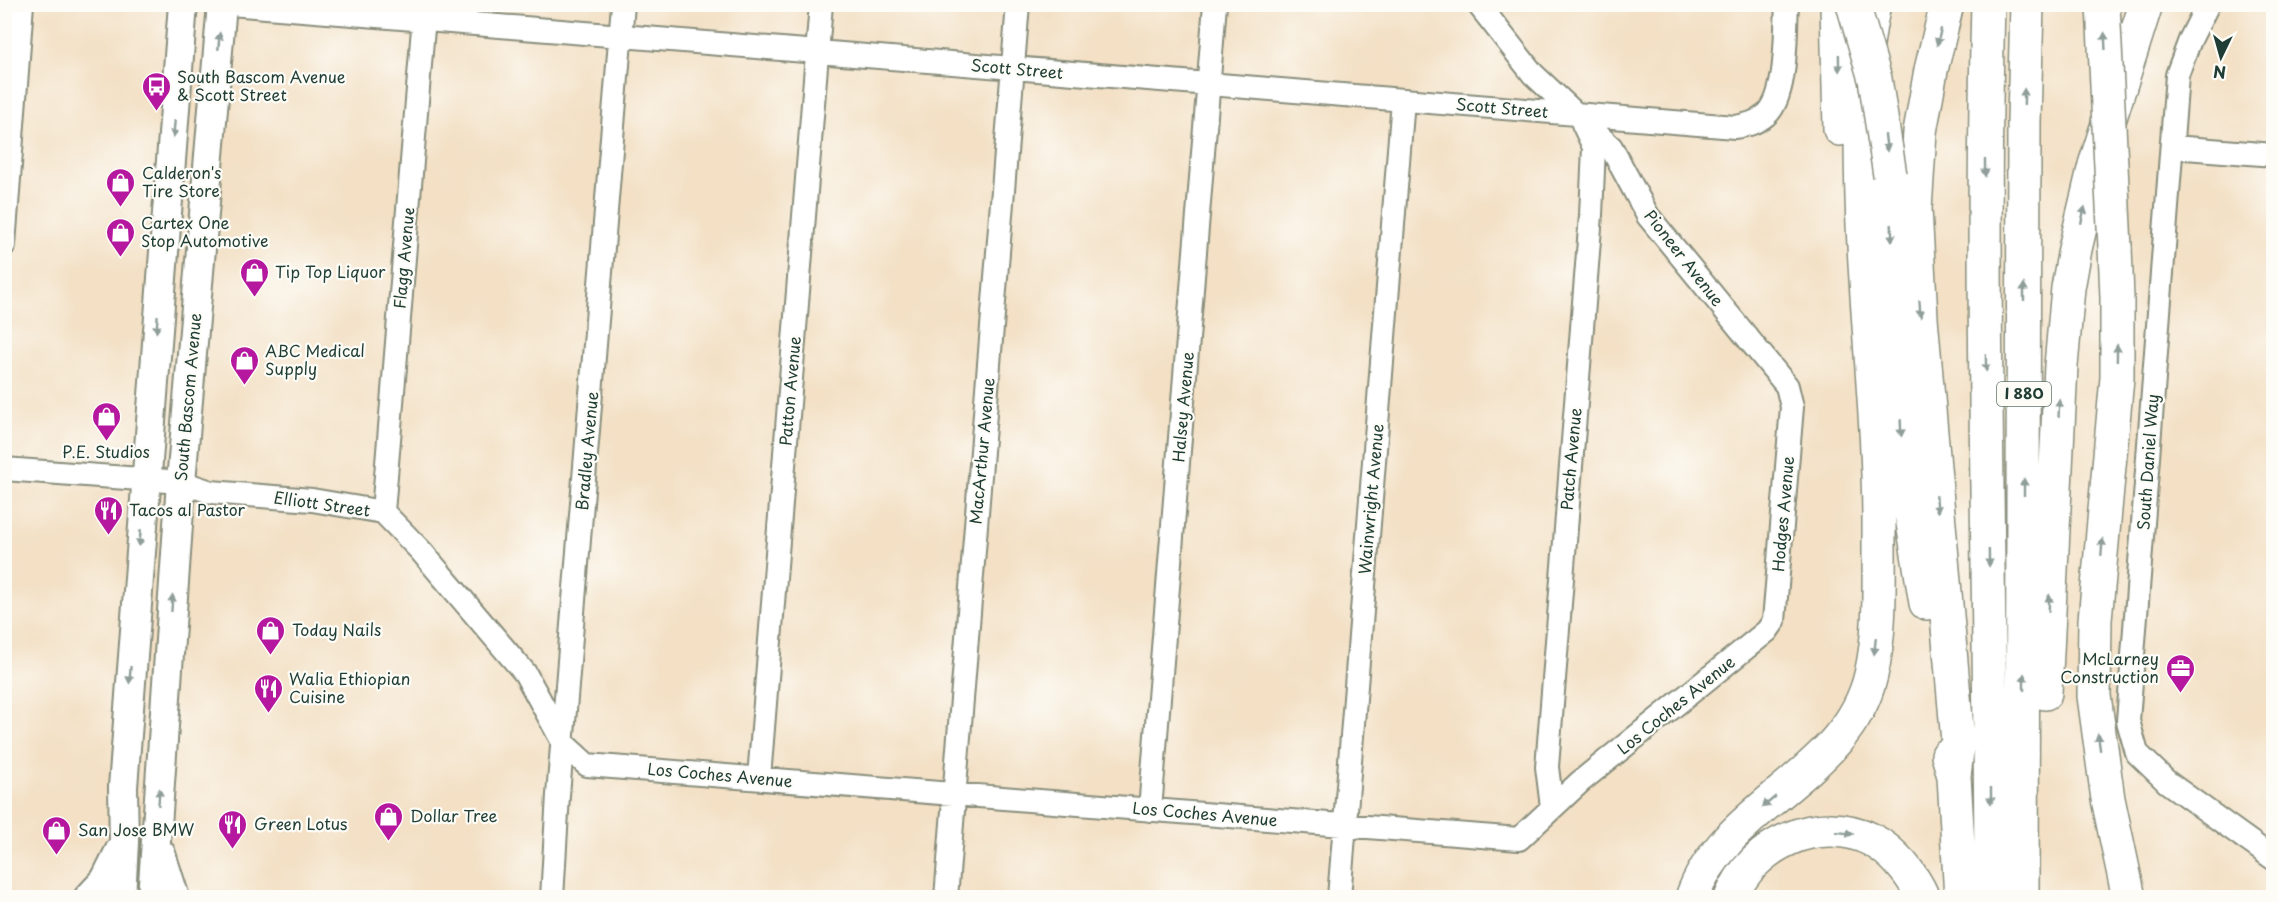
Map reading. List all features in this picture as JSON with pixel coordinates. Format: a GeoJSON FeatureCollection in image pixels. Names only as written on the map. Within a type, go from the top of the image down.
{"type":"FeatureCollection","features":[{"type":"Feature","properties":{"kind":"highway"},"geometry":{"type":"LineString","coordinates":[[1837,4],[1843,251],[1866,486],[1879,587]]}},
{"type":"Feature","properties":{"kind":"highway"},"geometry":{"type":"LineString","coordinates":[[1853,4],[1875,79],[1890,175],[1903,461],[1934,651],[1945,742],[1954,776]]}},
{"type":"Feature","properties":{"kind":"highway"},"geometry":{"type":"LineString","coordinates":[[1692,897],[1702,872],[1719,848],[1739,827],[1817,762],[1832,746],[1853,716],[1871,676],[1878,621],[1879,503],[1864,258],[1860,116],[1868,34],[1874,4]]}},
{"type":"Feature","properties":{"kind":"highway"},"geometry":{"type":"LineString","coordinates":[[1947,4],[1928,82],[1920,132],[1916,176],[1916,248],[1958,742],[1954,776],[1961,897]]}},
{"type":"Feature","properties":{"kind":"highway","name":"I 880"},"geometry":{"type":"LineString","coordinates":[[1989,4],[1985,118],[1985,307],[1991,897]]}},
{"type":"Feature","properties":{"kind":"highway","name":"I 880"},"geometry":{"type":"LineString","coordinates":[[2022,897],[2026,4]]}},
{"type":"Feature","properties":{"kind":"highway"},"geometry":{"type":"LineString","coordinates":[[2132,53],[2138,24],[2146,4]]}},
{"type":"Feature","properties":{"kind":"highway"},"geometry":{"type":"LineString","coordinates":[[2024,783],[2043,749],[2061,366],[2068,288],[2095,165],[2110,115],[2132,53],[2157,4]]}},
{"type":"Feature","properties":{"kind":"highway"},"geometry":{"type":"LineString","coordinates":[[2103,5],[2117,298],[2117,378],[2095,620],[2094,696],[2108,800],[2129,897]]}},
{"type":"Feature","properties":{"kind":"highway"},"geometry":{"type":"LineString","coordinates":[[2108,800],[2104,841],[2115,897]]}},
{"type":"Feature","properties":{"kind":"highway"},"geometry":{"type":"LineString","coordinates":[[1731,897],[1746,871],[1764,851],[1784,840],[1806,833],[1830,831],[1854,834],[1872,841],[1890,853],[1906,869],[1923,897]]}},
{"type":"Feature","properties":{"kind":"main road"},"geometry":{"type":"LineString","coordinates":[[121,897],[124,842],[123,787],[183,4]]}},
{"type":"Feature","properties":{"kind":"main road","name":"South Bascom Avenue"},"geometry":{"type":"LineString","coordinates":[[152,897],[181,482],[222,4]]}},
{"type":"Feature","properties":{"kind":"main road"},"geometry":{"type":"LineString","coordinates":[[88,897],[105,880],[124,842]]}},
{"type":"Feature","properties":{"kind":"main road"},"geometry":{"type":"LineString","coordinates":[[156,842],[175,897]]}},
{"type":"Feature","properties":{"kind":"street"},"geometry":{"type":"LineString","coordinates":[[4,245],[22,4]]}},
{"type":"Feature","properties":{"kind":"street","name":"Scott Street"},"geometry":{"type":"LineString","coordinates":[[230,4],[424,13],[620,37],[1735,127],[1752,124],[1767,114],[1777,99],[1781,83],[1787,4]]}},
{"type":"Feature","properties":{"kind":"street","name":"Bradley Avenue"},"geometry":{"type":"LineString","coordinates":[[552,897],[623,4]]}},
{"type":"Feature","properties":{"kind":"street","name":"Patton Avenue"},"geometry":{"type":"LineString","coordinates":[[759,778],[821,4]]}},
{"type":"Feature","properties":{"kind":"street","name":"MacArthur Avenue"},"geometry":{"type":"LineString","coordinates":[[946,897],[1018,4]]}},
{"type":"Feature","properties":{"kind":"street","name":"Halsey Avenue"},"geometry":{"type":"LineString","coordinates":[[1150,810],[1215,4]]}},
{"type":"Feature","properties":{"kind":"street","name":"Pioneer Avenue"},"geometry":{"type":"LineString","coordinates":[[1478,4],[1533,74],[1611,147],[1648,216],[1787,386],[1792,407]]}},
{"type":"Feature","properties":{"kind":"street","name":"South Daniel Way"},"geometry":{"type":"LineString","coordinates":[[2208,4],[2190,39],[2177,75],[2128,721],[2137,753],[2167,782],[2274,859]]}},
{"type":"Feature","properties":{"kind":"street","name":"Flagg Avenue"},"geometry":{"type":"LineString","coordinates":[[383,512],[424,13]]}},
{"type":"Feature","properties":{"kind":"street","name":"Wainwright Avenue"},"geometry":{"type":"LineString","coordinates":[[1339,897],[1403,100]]}},
{"type":"Feature","properties":{"kind":"street","name":"Patch Avenue"},"geometry":{"type":"LineString","coordinates":[[1552,807],[1547,767],[1591,215],[1594,147],[1578,114]]}},
{"type":"Feature","properties":{"kind":"street"},"geometry":{"type":"LineString","coordinates":[[2173,147],[2274,155]]}},
{"type":"Feature","properties":{"kind":"street","name":"Hodges Avenue"},"geometry":{"type":"LineString","coordinates":[[1774,621],[1792,407]]}},
{"type":"Feature","properties":{"kind":"street","name":"Elliott Street"},"geometry":{"type":"LineString","coordinates":[[4,469],[181,482],[211,492],[312,500],[383,512],[421,551],[525,673],[564,744]]}},
{"type":"Feature","properties":{"kind":"street","name":"Los Coches Avenue"},"geometry":{"type":"LineString","coordinates":[[564,744],[587,765],[1519,839],[1552,807],[1767,631],[1774,621]]}},
{"type":"Feature","properties":{"kind":"place","name":"South Bascom Avenue & Scott Street"},"geometry":{"type":"Point","coordinates":[156,112]}},
{"type":"Feature","properties":{"kind":"place","name":"Calderon's Tire Store"},"geometry":{"type":"Point","coordinates":[121,208]}},
{"type":"Feature","properties":{"kind":"place","name":"Cartex One Stop Automotive"},"geometry":{"type":"Point","coordinates":[120,258]}},
{"type":"Feature","properties":{"kind":"place","name":"Tip Top Liquor"},"geometry":{"type":"Point","coordinates":[254,298]}},
{"type":"Feature","properties":{"kind":"place","name":"ABC Medical Supply"},"geometry":{"type":"Point","coordinates":[244,386]}},
{"type":"Feature","properties":{"kind":"place","name":"P.E. Studios"},"geometry":{"type":"Point","coordinates":[106,442]}},
{"type":"Feature","properties":{"kind":"place","name":"Tacos al Pastor"},"geometry":{"type":"Point","coordinates":[108,536]}},
{"type":"Feature","properties":{"kind":"place","name":"Today Nails"},"geometry":{"type":"Point","coordinates":[271,656]}},
{"type":"Feature","properties":{"kind":"place","name":"McLarney Construction"},"geometry":{"type":"Point","coordinates":[2180,694]}},
{"type":"Feature","properties":{"kind":"place","name":"Walia Ethiopian Cuisine"},"geometry":{"type":"Point","coordinates":[268,714]}},
{"type":"Feature","properties":{"kind":"place","name":"Dollar Tree"},"geometry":{"type":"Point","coordinates":[389,842]}},
{"type":"Feature","properties":{"kind":"place","name":"Green Lotus"},"geometry":{"type":"Point","coordinates":[233,850]}},
{"type":"Feature","properties":{"kind":"place","name":"San Jose BMW"},"geometry":{"type":"Point","coordinates":[57,856]}}]}
